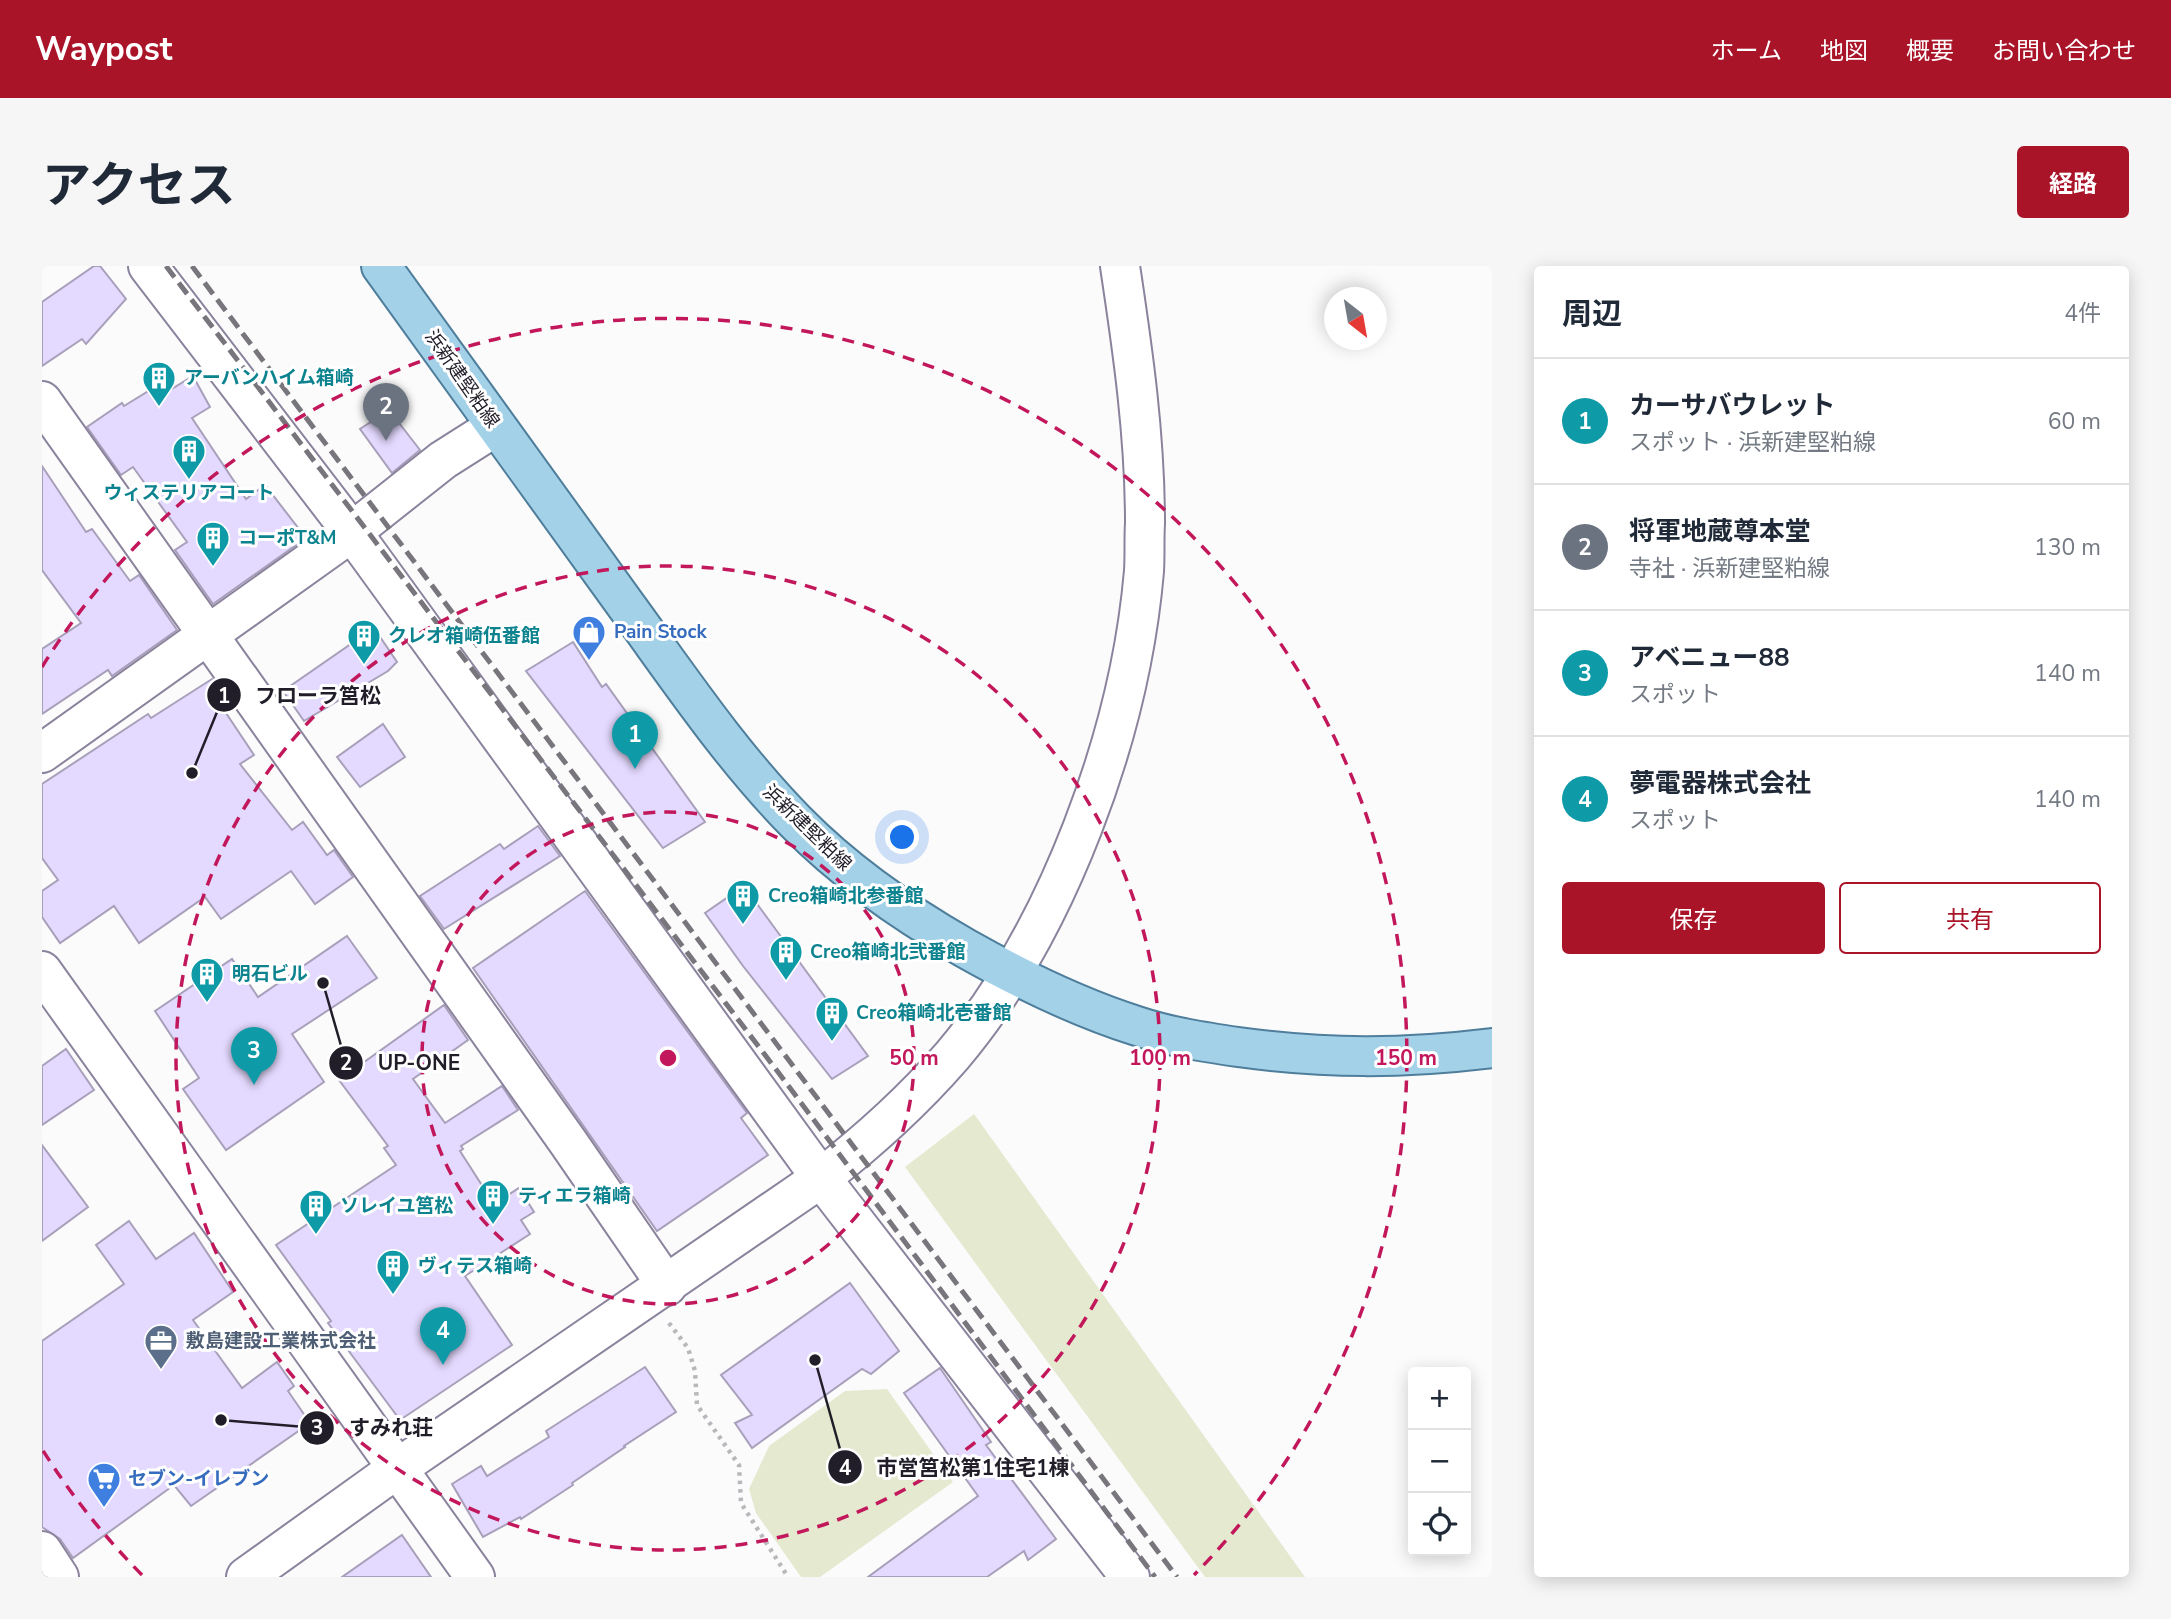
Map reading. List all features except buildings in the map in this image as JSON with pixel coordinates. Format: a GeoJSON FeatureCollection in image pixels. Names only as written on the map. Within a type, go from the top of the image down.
{"type":"FeatureCollection","features":[{"type":"Feature","properties":{"kind":"main road","name":"浜新建堅粕線"},"geometry":{"type":"LineString","coordinates":[[382,266],[495,427],[732,751],[797,823],[864,882],[934,930],[1011,973],[1083,1006],[1140,1027],[1204,1042],[1276,1052],[1351,1058],[1430,1056],[1492,1048]]}},
{"type":"Feature","properties":{"kind":"street"},"geometry":{"type":"LineString","coordinates":[[148,266],[352,532],[821,1178],[1130,1577]]}},
{"type":"Feature","properties":{"kind":"street"},"geometry":{"type":"LineString","coordinates":[[246,1577],[398,1468],[821,1178],[873,1138],[915,1098],[954,1054],[1011,973],[1061,879],[1098,788],[1129,674],[1144,570],[1145,464],[1132,344],[1120,266]]}},
{"type":"Feature","properties":{"kind":"street"},"geometry":{"type":"LineString","coordinates":[[42,401],[568,1142],[658,1292]]}},
{"type":"Feature","properties":{"kind":"street"},"geometry":{"type":"LineString","coordinates":[[42,753],[352,532],[443,460],[495,427]]}},
{"type":"Feature","properties":{"kind":"street"},"geometry":{"type":"LineString","coordinates":[[42,971],[475,1577]]}},
{"type":"Feature","properties":{"kind":"street"},"geometry":{"type":"LineString","coordinates":[[42,1551],[59,1577]]}},
{"type":"Feature","properties":{"kind":"path"},"geometry":{"type":"LineString","coordinates":[[658,1292],[688,1348],[695,1371],[697,1405],[740,1465],[741,1503],[788,1577]]}},
{"type":"Feature","properties":{"kind":"green space"},"geometry":{"type":"Polygon","coordinates":[[[974,1114],[1305,1577],[1205,1577],[905,1167],[974,1114]]]}},
{"type":"Feature","properties":{"kind":"green space"},"geometry":{"type":"Polygon","coordinates":[[[887,1389],[953,1482],[820,1577],[801,1577],[756,1513],[749,1489],[769,1446],[845,1391],[887,1389]]]}},
{"type":"Feature","properties":{"kind":"railway"},"geometry":{"type":"LineString","coordinates":[[166,266],[781,1076],[1155,1577]]}},
{"type":"Feature","properties":{"kind":"railway"},"geometry":{"type":"LineString","coordinates":[[192,266],[1177,1577]]}},
{"type":"Feature","properties":{"kind":"place","name":"アーバンハイム箱崎"},"geometry":{"type":"Point","coordinates":[159,408]}},
{"type":"Feature","properties":{"kind":"place","name":"将軍地蔵尊本堂"},"geometry":{"type":"Point","coordinates":[386,441]}},
{"type":"Feature","properties":{"kind":"place","name":"ウィステリアコート"},"geometry":{"type":"Point","coordinates":[189,481]}},
{"type":"Feature","properties":{"kind":"place","name":"コーポT&M"},"geometry":{"type":"Point","coordinates":[213,568]}},
{"type":"Feature","properties":{"kind":"place","name":"Pain Stock"},"geometry":{"type":"Point","coordinates":[589,662]}},
{"type":"Feature","properties":{"kind":"place","name":"クレオ箱崎伍番館"},"geometry":{"type":"Point","coordinates":[364,666]}},
{"type":"Feature","properties":{"kind":"place","name":"カーサバウレット"},"geometry":{"type":"Point","coordinates":[635,769]}},
{"type":"Feature","properties":{"kind":"place","name":"フローラ筥松"},"geometry":{"type":"Point","coordinates":[192,773]}},
{"type":"Feature","properties":{"kind":"place","name":"Creo箱崎北参番館"},"geometry":{"type":"Point","coordinates":[743,926]}},
{"type":"Feature","properties":{"kind":"place","name":"Creo箱崎北弐番館"},"geometry":{"type":"Point","coordinates":[786,982]}},
{"type":"Feature","properties":{"kind":"place","name":"UP-ONE"},"geometry":{"type":"Point","coordinates":[323,983]}},
{"type":"Feature","properties":{"kind":"place","name":"明石ビル"},"geometry":{"type":"Point","coordinates":[207,1004]}},
{"type":"Feature","properties":{"kind":"place","name":"Creo箱崎北壱番館"},"geometry":{"type":"Point","coordinates":[832,1043]}},
{"type":"Feature","properties":{"kind":"place","name":"アベニュー88"},"geometry":{"type":"Point","coordinates":[254,1085]}},
{"type":"Feature","properties":{"kind":"place","name":"ティエラ箱崎"},"geometry":{"type":"Point","coordinates":[493,1226]}},
{"type":"Feature","properties":{"kind":"place","name":"ソレイユ筥松"},"geometry":{"type":"Point","coordinates":[316,1236]}},
{"type":"Feature","properties":{"kind":"place","name":"ヴィテス箱崎"},"geometry":{"type":"Point","coordinates":[393,1296]}},
{"type":"Feature","properties":{"kind":"place","name":"市営筥松第1住宅1棟"},"geometry":{"type":"Point","coordinates":[815,1360]}},
{"type":"Feature","properties":{"kind":"place","name":"夢電器株式会社"},"geometry":{"type":"Point","coordinates":[443,1365]}},
{"type":"Feature","properties":{"kind":"place","name":"敷島建設工業株式会社"},"geometry":{"type":"Point","coordinates":[161,1371]}},
{"type":"Feature","properties":{"kind":"place","name":"すみれ荘"},"geometry":{"type":"Point","coordinates":[221,1420]}},
{"type":"Feature","properties":{"kind":"place","name":"セブン-イレブン"},"geometry":{"type":"Point","coordinates":[104,1509]}}]}
